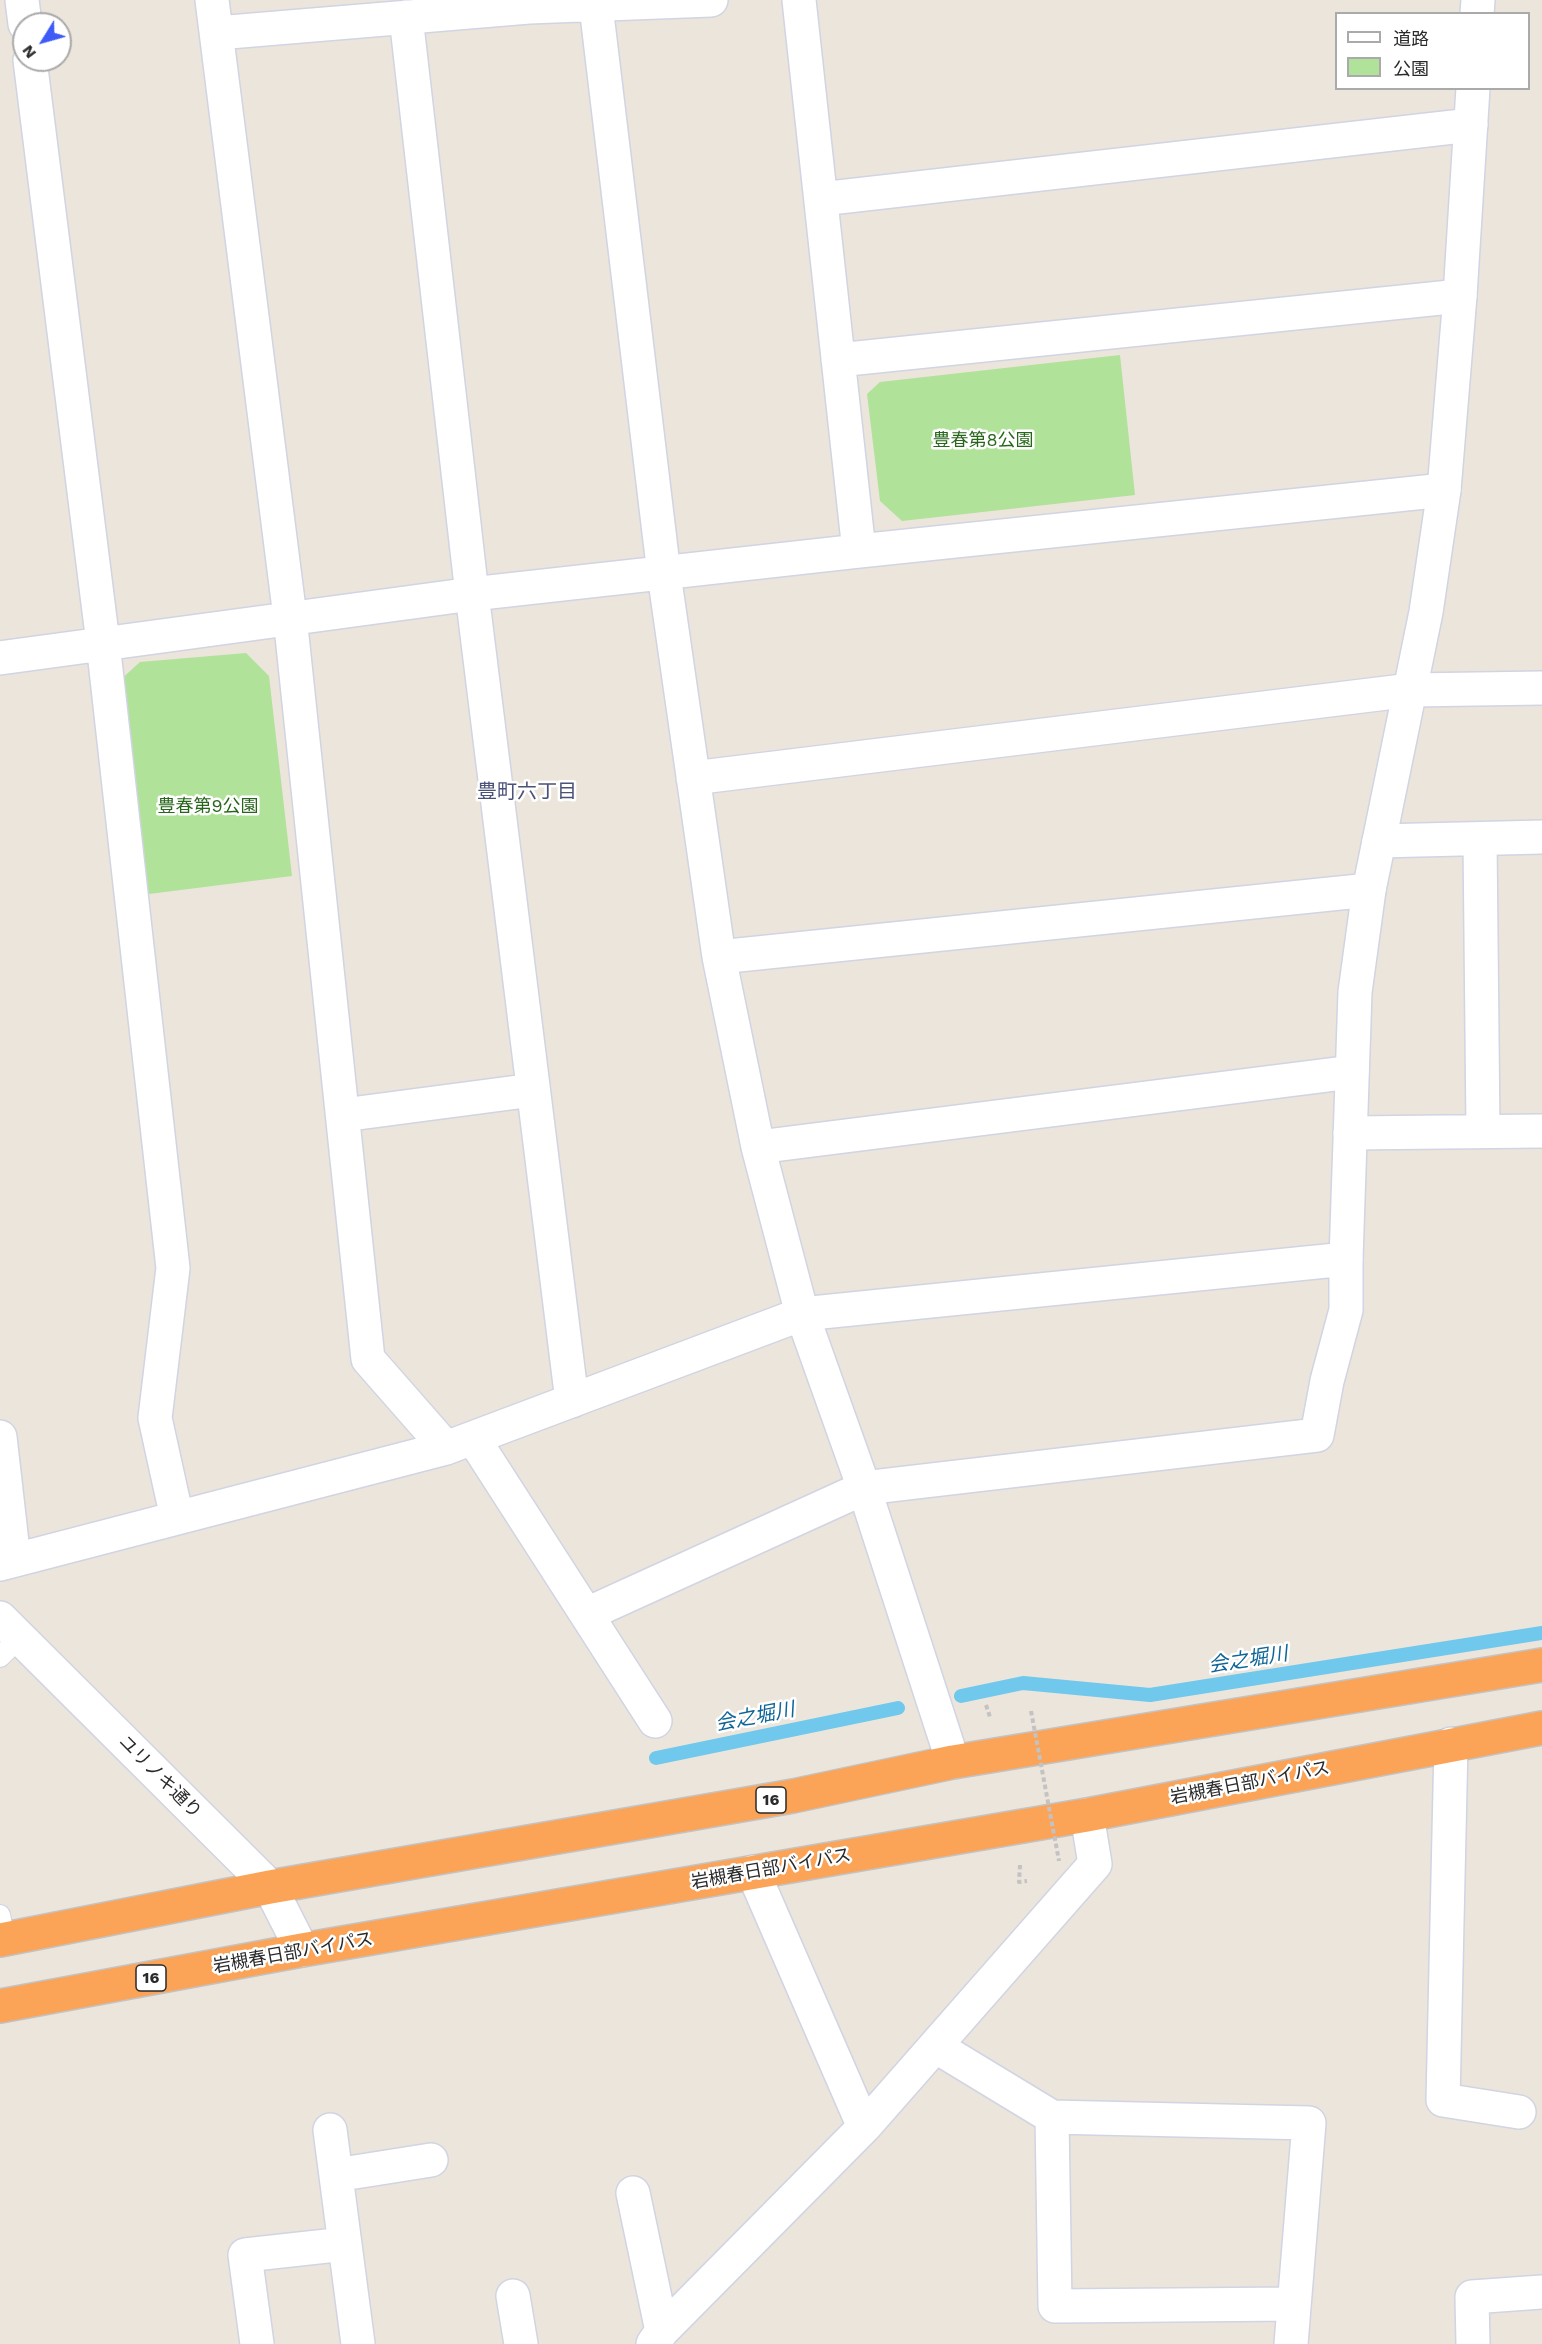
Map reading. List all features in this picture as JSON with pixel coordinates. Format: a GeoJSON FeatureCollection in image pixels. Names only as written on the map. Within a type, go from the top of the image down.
{"type":"FeatureCollection","features":[{"type":"Feature","properties":{"kind":"highway","name":"16"},"geometry":{"type":"LineString","coordinates":[[2,1931],[793,1796],[953,1762],[1542,1665]]}},
{"type":"Feature","properties":{"kind":"highway","name":"岩槻春日部バイパス"},"geometry":{"type":"LineString","coordinates":[[0,2006],[302,1950],[1087,1815],[1542,1728]]}},
{"type":"Feature","properties":{"kind":"street"},"geometry":{"type":"LineString","coordinates":[[212,0],[290,617],[368,1359],[460,1443],[587,1614],[655,1721]]}},
{"type":"Feature","properties":{"kind":"street"},"geometry":{"type":"LineString","coordinates":[[216,33],[529,4],[596,6],[700,0]]}},
{"type":"Feature","properties":{"kind":"street"},"geometry":{"type":"LineString","coordinates":[[800,0],[859,551]]}},
{"type":"Feature","properties":{"kind":"street"},"geometry":{"type":"LineString","coordinates":[[596,6],[664,574],[719,957],[758,1147],[802,1314],[864,1488],[953,1762]]}},
{"type":"Feature","properties":{"kind":"street"},"geometry":{"type":"LineString","coordinates":[[405,17],[472,594],[572,1401]]}},
{"type":"Feature","properties":{"kind":"street"},"geometry":{"type":"LineString","coordinates":[[32,72],[103,643],[173,1268],[155,1418],[177,1518]]}},
{"type":"Feature","properties":{"kind":"street"},"geometry":{"type":"LineString","coordinates":[[587,1614],[864,1488],[1317,1435],[1327,1381],[1346,1310],[1355,992],[1369,890],[1426,612],[1444,490],[1460,296],[1473,90]]}},
{"type":"Feature","properties":{"kind":"street"},"geometry":{"type":"LineString","coordinates":[[821,199],[1471,125]]}},
{"type":"Feature","properties":{"kind":"street"},"geometry":{"type":"LineString","coordinates":[[838,360],[1460,296]]}},
{"type":"Feature","properties":{"kind":"street"},"geometry":{"type":"LineString","coordinates":[[0,658],[472,594],[1444,490]]}},
{"type":"Feature","properties":{"kind":"street"},"geometry":{"type":"LineString","coordinates":[[693,778],[1411,690],[1542,688]]}},
{"type":"Feature","properties":{"kind":"street"},"geometry":{"type":"LineString","coordinates":[[1379,841],[1542,837]]}},
{"type":"Feature","properties":{"kind":"street"},"geometry":{"type":"LineString","coordinates":[[1480,839],[1483,1131]]}},
{"type":"Feature","properties":{"kind":"street"},"geometry":{"type":"LineString","coordinates":[[719,957],[1369,890]]}},
{"type":"Feature","properties":{"kind":"street"},"geometry":{"type":"LineString","coordinates":[[758,1147],[1352,1072]]}},
{"type":"Feature","properties":{"kind":"street"},"geometry":{"type":"LineString","coordinates":[[343,1115],[533,1090]]}},
{"type":"Feature","properties":{"kind":"street"},"geometry":{"type":"LineString","coordinates":[[1350,1132],[1542,1131]]}},
{"type":"Feature","properties":{"kind":"street"},"geometry":{"type":"LineString","coordinates":[[0,1437],[7,1562],[460,1443],[802,1314],[1346,1259]]}},
{"type":"Feature","properties":{"kind":"street","name":"ユリノキ通り"},"geometry":{"type":"LineString","coordinates":[[7,1638],[270,1887],[302,1950]]}},
{"type":"Feature","properties":{"kind":"street"},"geometry":{"type":"LineString","coordinates":[[1451,1744],[1443,2100],[1519,2112]]}},
{"type":"Feature","properties":{"kind":"street"},"geometry":{"type":"LineString","coordinates":[[657,2338],[864,2127],[1095,1864],[1087,1815]]}},
{"type":"Feature","properties":{"kind":"street"},"geometry":{"type":"LineString","coordinates":[[753,1872],[864,2127]]}},
{"type":"Feature","properties":{"kind":"street"},"geometry":{"type":"LineString","coordinates":[[935,2046],[1052,2116],[1309,2123],[1291,2344]]}},
{"type":"Feature","properties":{"kind":"street"},"geometry":{"type":"LineString","coordinates":[[1052,2116],[1054,2306],[1294,2304]]}},
{"type":"Feature","properties":{"kind":"street"},"geometry":{"type":"LineString","coordinates":[[330,2130],[358,2344]]}},
{"type":"Feature","properties":{"kind":"street"},"geometry":{"type":"LineString","coordinates":[[336,2175],[431,2160]]}},
{"type":"Feature","properties":{"kind":"street"},"geometry":{"type":"LineString","coordinates":[[633,2193],[657,2338]]}},
{"type":"Feature","properties":{"kind":"street"},"geometry":{"type":"LineString","coordinates":[[257,2344],[245,2255],[345,2244]]}},
{"type":"Feature","properties":{"kind":"street"},"geometry":{"type":"LineString","coordinates":[[1473,2344],[1472,2297],[1542,2292]]}},
{"type":"Feature","properties":{"kind":"street"},"geometry":{"type":"LineString","coordinates":[[513,2296],[521,2344]]}},
{"type":"Feature","properties":{"kind":"path"},"geometry":{"type":"LineString","coordinates":[[1031,1711],[1059,1861],[1049,1862]]}},
{"type":"Feature","properties":{"kind":"path"},"geometry":{"type":"LineString","coordinates":[[1029,1863],[1020,1864],[1019,1882],[1030,1881]]}},
{"type":"Feature","properties":{"kind":"green space","name":"豊春第8公園"},"geometry":{"type":"Polygon","coordinates":[[[1120,355],[1135,495],[902,521],[880,501],[867,394],[880,382],[1120,355]]]}},
{"type":"Feature","properties":{"kind":"green space","name":"豊春第9公園"},"geometry":{"type":"Polygon","coordinates":[[[246,653],[269,676],[292,876],[141,895],[118,682],[140,662],[246,653]]]}},
{"type":"Feature","properties":{"kind":"waterway","name":"会之堀川"},"geometry":{"type":"LineString","coordinates":[[961,1696],[1023,1683],[1150,1695],[1542,1633]]}},
{"type":"Feature","properties":{"kind":"waterway","name":"会之堀川"},"geometry":{"type":"LineString","coordinates":[[656,1758],[898,1708]]}},
{"type":"Feature","properties":{"kind":"district","name":"豊町六丁目"},"geometry":{"type":"Point","coordinates":[527,792]}}]}
